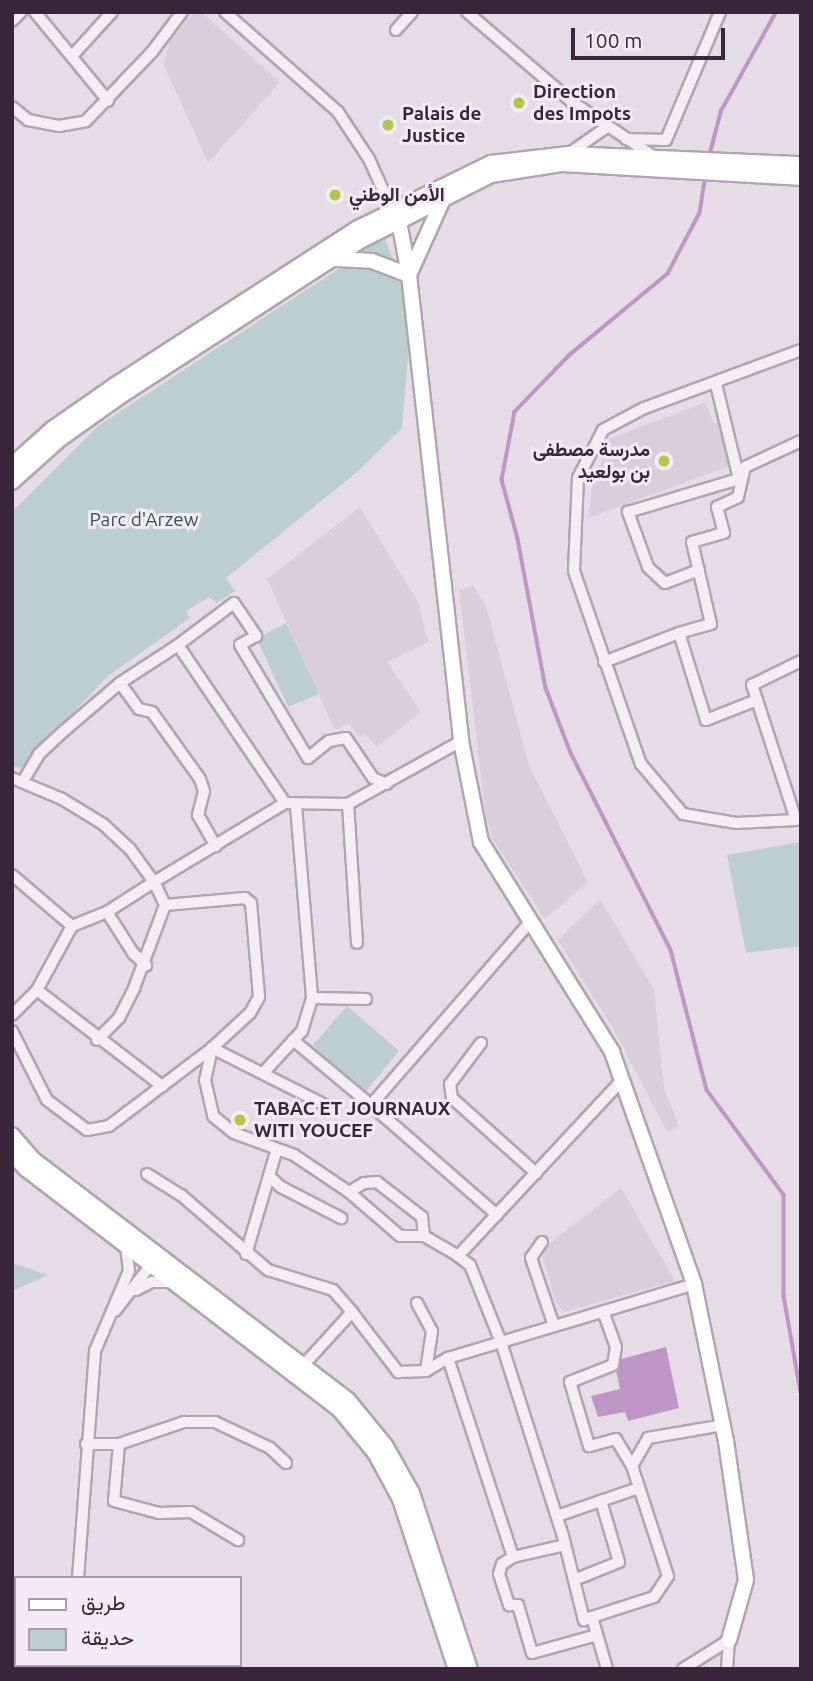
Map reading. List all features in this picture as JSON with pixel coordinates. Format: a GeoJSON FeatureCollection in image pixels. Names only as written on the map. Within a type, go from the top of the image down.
{"type":"FeatureCollection","features":[{"type":"Feature","properties":{"kind":"main road"},"geometry":{"type":"LineString","coordinates":[[12,465],[52,429],[395,215],[492,163],[568,154],[650,154],[683,165]]}},
{"type":"Feature","properties":{"kind":"main road"},"geometry":{"type":"LineString","coordinates":[[12,482],[60,439],[122,395],[333,259],[395,215],[491,175],[535,166],[728,167],[801,164]]}},
{"type":"Feature","properties":{"kind":"main road"},"geometry":{"type":"LineString","coordinates":[[728,167],[801,178]]}},
{"type":"Feature","properties":{"kind":"main road"},"geometry":{"type":"LineString","coordinates":[[409,275],[445,195]]}},
{"type":"Feature","properties":{"kind":"main road"},"geometry":{"type":"LineString","coordinates":[[395,215],[409,275],[461,741],[481,842],[612,1052],[694,1284],[723,1424],[746,1580],[729,1640]]}},
{"type":"Feature","properties":{"kind":"main road"},"geometry":{"type":"LineString","coordinates":[[333,259],[372,261],[409,275]]}},
{"type":"Feature","properties":{"kind":"main road"},"geometry":{"type":"LineString","coordinates":[[12,1135],[34,1160],[152,1259],[301,1368],[339,1409],[374,1452],[400,1499],[456,1669]]}},
{"type":"Feature","properties":{"kind":"main road"},"geometry":{"type":"LineString","coordinates":[[12,1154],[26,1169],[123,1243],[152,1259],[176,1283],[348,1400],[385,1445],[405,1481],[470,1669]]}},
{"type":"Feature","properties":{"kind":"street"},"geometry":{"type":"LineString","coordinates":[[12,20],[21,12]]}},
{"type":"Feature","properties":{"kind":"street"},"geometry":{"type":"LineString","coordinates":[[35,12],[73,55],[108,101]]}},
{"type":"Feature","properties":{"kind":"street"},"geometry":{"type":"LineString","coordinates":[[73,55],[112,12]]}},
{"type":"Feature","properties":{"kind":"street"},"geometry":{"type":"LineString","coordinates":[[12,107],[28,120],[59,126],[86,121],[108,101],[182,12]]}},
{"type":"Feature","properties":{"kind":"street"},"geometry":{"type":"LineString","coordinates":[[225,12],[338,112],[369,159],[395,215]]}},
{"type":"Feature","properties":{"kind":"street"},"geometry":{"type":"LineString","coordinates":[[396,30],[412,12]]}},
{"type":"Feature","properties":{"kind":"street"},"geometry":{"type":"LineString","coordinates":[[467,12],[607,127],[650,154]]}},
{"type":"Feature","properties":{"kind":"street"},"geometry":{"type":"LineString","coordinates":[[625,138],[668,137],[720,12]]}},
{"type":"Feature","properties":{"kind":"street"},"geometry":{"type":"LineString","coordinates":[[568,154],[607,127]]}},
{"type":"Feature","properties":{"kind":"street"},"geometry":{"type":"LineString","coordinates":[[801,350],[716,384],[644,408],[603,430],[585,460],[578,478],[573,523],[574,570],[641,764],[683,814],[736,823],[796,820],[752,685],[801,661]]}},
{"type":"Feature","properties":{"kind":"street"},"geometry":{"type":"LineString","coordinates":[[604,662],[679,633],[711,624],[692,542],[724,533],[717,507],[738,497],[739,479],[716,384]]}},
{"type":"Feature","properties":{"kind":"street"},"geometry":{"type":"LineString","coordinates":[[12,456],[52,429]]}},
{"type":"Feature","properties":{"kind":"street"},"geometry":{"type":"LineString","coordinates":[[699,570],[665,583],[648,567],[628,512],[739,479],[745,467],[801,441]]}},
{"type":"Feature","properties":{"kind":"street"},"geometry":{"type":"LineString","coordinates":[[97,1040],[119,1018],[146,965],[165,905],[154,882],[130,849],[103,824],[17,780],[39,754],[120,683],[178,645],[234,603],[256,636],[240,645],[308,758],[329,741],[346,738],[373,778],[387,784]]}},
{"type":"Feature","properties":{"kind":"street"},"geometry":{"type":"LineString","coordinates":[[679,633],[706,720],[757,700]]}},
{"type":"Feature","properties":{"kind":"street"},"geometry":{"type":"LineString","coordinates":[[178,645],[285,803],[296,806],[348,804],[461,741]]}},
{"type":"Feature","properties":{"kind":"street"},"geometry":{"type":"LineString","coordinates":[[120,683],[139,709],[152,712],[200,779],[204,791],[198,815],[216,846]]}},
{"type":"Feature","properties":{"kind":"street"},"geometry":{"type":"LineString","coordinates":[[12,1015],[37,990],[72,926],[107,912],[285,803]]}},
{"type":"Feature","properties":{"kind":"street"},"geometry":{"type":"LineString","coordinates":[[348,804],[358,943]]}},
{"type":"Feature","properties":{"kind":"street"},"geometry":{"type":"LineString","coordinates":[[264,1072],[293,1040],[309,1017],[312,998],[296,806]]}},
{"type":"Feature","properties":{"kind":"street"},"geometry":{"type":"LineString","coordinates":[[12,875],[72,926]]}},
{"type":"Feature","properties":{"kind":"street"},"geometry":{"type":"LineString","coordinates":[[12,1031],[47,1100],[87,1130],[109,1126],[212,1048],[250,1013],[259,997],[251,904],[238,897],[165,905]]}},
{"type":"Feature","properties":{"kind":"street"},"geometry":{"type":"LineString","coordinates":[[107,912],[133,954],[146,965]]}},
{"type":"Feature","properties":{"kind":"street"},"geometry":{"type":"LineString","coordinates":[[371,1105],[531,921]]}},
{"type":"Feature","properties":{"kind":"street"},"geometry":{"type":"LineString","coordinates":[[37,990],[97,1040],[162,1086]]}},
{"type":"Feature","properties":{"kind":"street"},"geometry":{"type":"LineString","coordinates":[[312,998],[366,999]]}},
{"type":"Feature","properties":{"kind":"street"},"geometry":{"type":"LineString","coordinates":[[293,1040],[497,1214]]}},
{"type":"Feature","properties":{"kind":"street"},"geometry":{"type":"LineString","coordinates":[[481,1043],[450,1084],[452,1098],[536,1173]]}},
{"type":"Feature","properties":{"kind":"street"},"geometry":{"type":"LineString","coordinates":[[212,1048],[329,1107]]}},
{"type":"Feature","properties":{"kind":"street"},"geometry":{"type":"LineString","coordinates":[[212,1048],[205,1080],[214,1116],[234,1133],[294,1155],[349,1192],[400,1236],[424,1236],[470,1265],[501,1342],[557,1516],[584,1620],[654,1597],[663,1588],[668,1576],[632,1466],[616,1439],[589,1446],[570,1382],[613,1365],[616,1347],[603,1312]]}},
{"type":"Feature","properties":{"kind":"street"},"geometry":{"type":"LineString","coordinates":[[458,1256],[623,1079]]}},
{"type":"Feature","properties":{"kind":"street"},"geometry":{"type":"LineString","coordinates":[[246,1254],[277,1149]]}},
{"type":"Feature","properties":{"kind":"street"},"geometry":{"type":"LineString","coordinates":[[147,1174],[219,1227],[246,1254],[268,1270],[333,1290],[398,1373],[426,1371],[448,1358],[694,1284]]}},
{"type":"Feature","properties":{"kind":"street"},"geometry":{"type":"LineString","coordinates":[[269,1176],[341,1218]]}},
{"type":"Feature","properties":{"kind":"street"},"geometry":{"type":"LineString","coordinates":[[349,1192],[364,1183],[377,1182],[422,1217],[424,1236]]}},
{"type":"Feature","properties":{"kind":"street"},"geometry":{"type":"LineString","coordinates":[[542,1242],[531,1258],[554,1326]]}},
{"type":"Feature","properties":{"kind":"street"},"geometry":{"type":"LineString","coordinates":[[123,1243],[131,1262],[128,1288]]}},
{"type":"Feature","properties":{"kind":"street"},"geometry":{"type":"LineString","coordinates":[[78,1576],[95,1351],[104,1325],[128,1288],[152,1259]]}},
{"type":"Feature","properties":{"kind":"street"},"geometry":{"type":"LineString","coordinates":[[128,1288],[152,1282],[176,1283]]}},
{"type":"Feature","properties":{"kind":"street"},"geometry":{"type":"LineString","coordinates":[[417,1303],[432,1331],[426,1371]]}},
{"type":"Feature","properties":{"kind":"street"},"geometry":{"type":"LineString","coordinates":[[301,1368],[352,1312]]}},
{"type":"Feature","properties":{"kind":"street"},"geometry":{"type":"LineString","coordinates":[[448,1358],[513,1558]]}},
{"type":"Feature","properties":{"kind":"street"},"geometry":{"type":"LineString","coordinates":[[86,1444],[119,1444],[184,1422],[215,1422],[270,1448],[286,1463]]}},
{"type":"Feature","properties":{"kind":"street"},"geometry":{"type":"LineString","coordinates":[[632,1466],[648,1438],[723,1424]]}},
{"type":"Feature","properties":{"kind":"street"},"geometry":{"type":"LineString","coordinates":[[119,1444],[114,1501],[159,1513],[191,1512],[238,1540]]}},
{"type":"Feature","properties":{"kind":"street"},"geometry":{"type":"LineString","coordinates":[[557,1516],[639,1488]]}},
{"type":"Feature","properties":{"kind":"street"},"geometry":{"type":"LineString","coordinates":[[574,1580],[618,1562],[601,1501]]}},
{"type":"Feature","properties":{"kind":"street"},"geometry":{"type":"LineString","coordinates":[[565,1545],[513,1558],[502,1564],[499,1574],[509,1605],[518,1605],[532,1654],[597,1635]]}},
{"type":"Feature","properties":{"kind":"street"},"geometry":{"type":"LineString","coordinates":[[592,1617],[607,1669]]}},
{"type":"Feature","properties":{"kind":"street"},"geometry":{"type":"LineString","coordinates":[[683,1669],[729,1640]]}},
{"type":"Feature","properties":{"kind":"street"},"geometry":{"type":"LineString","coordinates":[[727,1669],[729,1640]]}},
{"type":"Feature","properties":{"kind":"shaded area"},"geometry":{"type":"Polygon","coordinates":[[[194,12],[201,12],[280,82],[208,163],[164,65],[169,42],[194,12]]]}},
{"type":"Feature","properties":{"kind":"shaded area","name":"مدرسة مصطفى بن بولعيد"},"geometry":{"type":"Polygon","coordinates":[[[706,402],[713,423],[719,423],[730,466],[588,518],[592,487],[609,439],[706,402]]]}},
{"type":"Feature","properties":{"kind":"shaded area"},"geometry":{"type":"Polygon","coordinates":[[[360,507],[418,602],[428,642],[387,662],[421,712],[377,747],[364,733],[359,738],[349,723],[335,730],[267,579],[360,507]]]}},
{"type":"Feature","properties":{"kind":"shaded area"},"geometry":{"type":"Polygon","coordinates":[[[473,586],[486,606],[529,765],[588,882],[545,919],[492,838],[485,811],[459,590],[473,586]]]}},
{"type":"Feature","properties":{"kind":"shaded area"},"geometry":{"type":"Polygon","coordinates":[[[600,899],[654,990],[664,1088],[679,1126],[667,1132],[613,1028],[558,940],[600,899]]]}},
{"type":"Feature","properties":{"kind":"shaded area"},"geometry":{"type":"Polygon","coordinates":[[[621,1188],[675,1281],[564,1312],[555,1301],[541,1250],[621,1188]]]}},
{"type":"Feature","properties":{"kind":"shaded area"},"geometry":{"type":"Polygon","coordinates":[[[666,1347],[679,1408],[628,1421],[625,1412],[598,1417],[591,1396],[620,1389],[614,1361],[666,1347]]]}},
{"type":"Feature","properties":{"kind":"green space"},"geometry":{"type":"Polygon","coordinates":[[[384,236],[394,262],[361,252],[384,236]]]}},
{"type":"Feature","properties":{"kind":"green space","name":"Parc d'Arzew"},"geometry":{"type":"Polygon","coordinates":[[[366,264],[391,272],[402,285],[409,346],[402,428],[357,472],[226,578],[235,591],[217,603],[209,597],[186,611],[190,618],[108,676],[21,768],[12,766],[12,512],[98,426],[343,266],[366,264]]]}},
{"type":"Feature","properties":{"kind":"green space"},"geometry":{"type":"Polygon","coordinates":[[[286,623],[319,694],[288,707],[257,639],[286,623]]]}},
{"type":"Feature","properties":{"kind":"green space"},"geometry":{"type":"Polygon","coordinates":[[[801,842],[801,946],[746,953],[727,855],[801,842]]]}},
{"type":"Feature","properties":{"kind":"green space"},"geometry":{"type":"Polygon","coordinates":[[[347,1006],[399,1051],[363,1095],[313,1045],[347,1006]]]}},
{"type":"Feature","properties":{"kind":"green space"},"geometry":{"type":"Polygon","coordinates":[[[12,1263],[48,1275],[12,1291],[12,1263]]]}},
{"type":"Feature","properties":{"kind":"waterway"},"geometry":{"type":"LineString","coordinates":[[709,157],[721,111],[776,12]]}},
{"type":"Feature","properties":{"kind":"waterway"},"geometry":{"type":"LineString","coordinates":[[706,175],[700,213],[668,274],[569,356],[515,412],[502,480],[518,539],[546,688],[571,753],[671,950],[707,1090],[784,1195],[784,1296],[801,1392]]}},
{"type":"Feature","properties":{"kind":"place","name":"Direction des Impots"},"geometry":{"type":"Point","coordinates":[519,103]}},
{"type":"Feature","properties":{"kind":"place","name":"Palais de Justice"},"geometry":{"type":"Point","coordinates":[388,125]}},
{"type":"Feature","properties":{"kind":"place","name":"الأمن الوطني"},"geometry":{"type":"Point","coordinates":[335,195]}},
{"type":"Feature","properties":{"kind":"place","name":"مدرسة مصطفى بن بولعيد"},"geometry":{"type":"Point","coordinates":[664,461]}},
{"type":"Feature","properties":{"kind":"place","name":"TABAC ET JOURNAUX WITI YOUCEF"},"geometry":{"type":"Point","coordinates":[240,1120]}}]}
